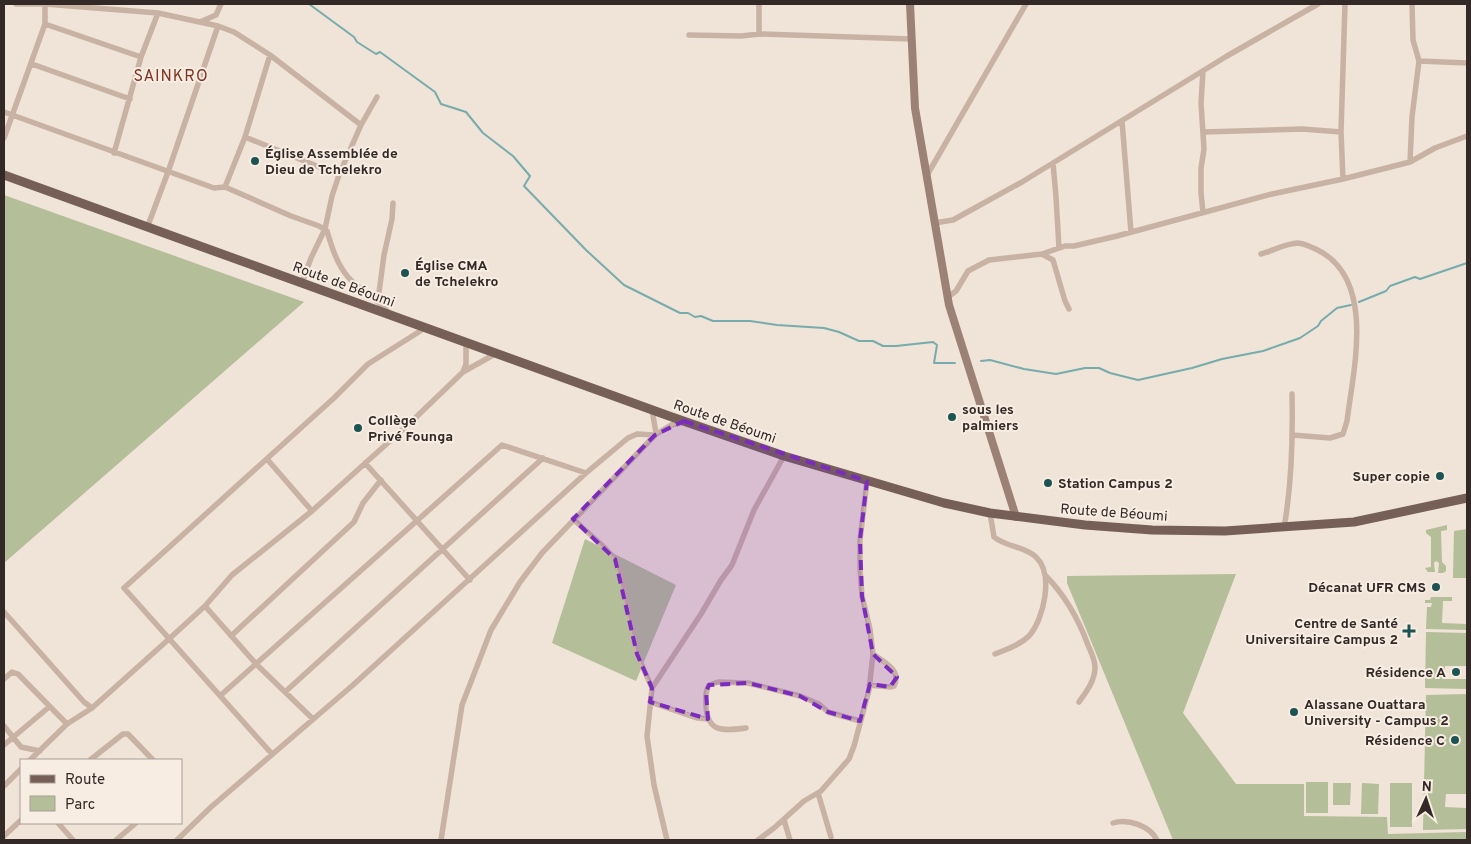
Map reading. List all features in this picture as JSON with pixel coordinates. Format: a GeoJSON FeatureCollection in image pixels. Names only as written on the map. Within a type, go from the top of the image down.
{"type":"FeatureCollection","features":[{"type":"Feature","properties":{"kind":"main road"},"geometry":{"type":"LineString","coordinates":[[910,4],[915,108],[948,297],[1016,517]]}},
{"type":"Feature","properties":{"kind":"main road","name":"Route de Béoumi"},"geometry":{"type":"LineString","coordinates":[[4,175],[684,422],[784,456],[944,503],[990,513],[1086,525],[1161,530],[1225,531],[1354,522],[1467,498]]}},
{"type":"Feature","properties":{"kind":"street"},"geometry":{"type":"LineString","coordinates":[[16,4],[45,4],[158,13],[218,26],[234,32],[270,55],[361,125]]}},
{"type":"Feature","properties":{"kind":"street"},"geometry":{"type":"LineString","coordinates":[[4,138],[45,24],[45,4]]}},
{"type":"Feature","properties":{"kind":"street"},"geometry":{"type":"LineString","coordinates":[[199,23],[216,15],[221,4]]}},
{"type":"Feature","properties":{"kind":"street"},"geometry":{"type":"LineString","coordinates":[[758,4],[758,34]]}},
{"type":"Feature","properties":{"kind":"street"},"geometry":{"type":"LineString","coordinates":[[926,177],[1026,4]]}},
{"type":"Feature","properties":{"kind":"street"},"geometry":{"type":"LineString","coordinates":[[934,223],[953,220],[1053,163],[1203,71],[1318,4]]}},
{"type":"Feature","properties":{"kind":"street"},"geometry":{"type":"LineString","coordinates":[[1343,179],[1341,132],[1345,4]]}},
{"type":"Feature","properties":{"kind":"street"},"geometry":{"type":"LineString","coordinates":[[1410,162],[1412,117],[1419,61],[1413,40],[1412,4]]}},
{"type":"Feature","properties":{"kind":"street"},"geometry":{"type":"LineString","coordinates":[[114,153],[141,57],[158,13]]}},
{"type":"Feature","properties":{"kind":"street"},"geometry":{"type":"LineString","coordinates":[[45,24],[141,57]]}},
{"type":"Feature","properties":{"kind":"street"},"geometry":{"type":"LineString","coordinates":[[147,228],[218,26]]}},
{"type":"Feature","properties":{"kind":"street"},"geometry":{"type":"LineString","coordinates":[[689,35],[741,36],[758,34],[911,39]]}},
{"type":"Feature","properties":{"kind":"street"},"geometry":{"type":"LineString","coordinates":[[225,187],[245,137],[270,55]]}},
{"type":"Feature","properties":{"kind":"street"},"geometry":{"type":"LineString","coordinates":[[1419,61],[1467,63]]}},
{"type":"Feature","properties":{"kind":"street"},"geometry":{"type":"LineString","coordinates":[[32,64],[130,99]]}},
{"type":"Feature","properties":{"kind":"street"},"geometry":{"type":"LineString","coordinates":[[1203,71],[1200,193],[1203,212]]}},
{"type":"Feature","properties":{"kind":"street"},"geometry":{"type":"LineString","coordinates":[[302,283],[311,258],[325,229],[332,196],[339,175],[361,125],[377,97]]}},
{"type":"Feature","properties":{"kind":"street"},"geometry":{"type":"LineString","coordinates":[[4,112],[214,188],[225,187],[325,229],[337,262],[349,278],[378,300],[391,315]]}},
{"type":"Feature","properties":{"kind":"street"},"geometry":{"type":"LineString","coordinates":[[1122,120],[1131,232]]}},
{"type":"Feature","properties":{"kind":"street"},"geometry":{"type":"LineString","coordinates":[[1203,132],[1302,129],[1341,132]]}},
{"type":"Feature","properties":{"kind":"street"},"geometry":{"type":"LineString","coordinates":[[948,297],[956,291],[968,271],[989,260],[1042,254],[1059,248],[1089,243],[1272,194],[1410,162],[1435,148],[1467,136]]}},
{"type":"Feature","properties":{"kind":"street"},"geometry":{"type":"LineString","coordinates":[[245,137],[339,175]]}},
{"type":"Feature","properties":{"kind":"street"},"geometry":{"type":"LineString","coordinates":[[1053,163],[1059,248]]}},
{"type":"Feature","properties":{"kind":"street"},"geometry":{"type":"LineString","coordinates":[[378,300],[384,256],[392,220],[393,203]]}},
{"type":"Feature","properties":{"kind":"street"},"geometry":{"type":"LineString","coordinates":[[1261,254],[1299,243],[1335,260],[1347,279],[1358,323],[1347,421],[1343,434],[1330,438],[1292,434]]}},
{"type":"Feature","properties":{"kind":"street"},"geometry":{"type":"LineString","coordinates":[[1042,254],[1053,260],[1069,309]]}},
{"type":"Feature","properties":{"kind":"street"},"geometry":{"type":"LineString","coordinates":[[272,754],[124,588],[334,398],[368,364],[425,328]]}},
{"type":"Feature","properties":{"kind":"street"},"geometry":{"type":"LineString","coordinates":[[463,372],[466,364],[466,344]]}},
{"type":"Feature","properties":{"kind":"street"},"geometry":{"type":"LineString","coordinates":[[31,759],[67,724],[92,708],[169,639],[205,606],[232,575],[312,510],[463,372],[495,354]]}},
{"type":"Feature","properties":{"kind":"street"},"geometry":{"type":"LineString","coordinates":[[1284,528],[1290,495],[1292,394]]}},
{"type":"Feature","properties":{"kind":"street"},"geometry":{"type":"LineString","coordinates":[[652,410],[655,434]]}},
{"type":"Feature","properties":{"kind":"street"},"geometry":{"type":"LineString","coordinates":[[441,840],[462,705],[492,630],[520,582],[542,553],[573,519],[655,434],[670,425],[684,422]]}},
{"type":"Feature","properties":{"kind":"street"},"geometry":{"type":"LineString","coordinates":[[177,840],[211,807],[314,719],[470,580],[586,473],[628,438],[637,434],[655,434]]}},
{"type":"Feature","properties":{"kind":"street"},"geometry":{"type":"LineString","coordinates":[[221,695],[502,445],[586,473]]}},
{"type":"Feature","properties":{"kind":"street"},"geometry":{"type":"LineString","coordinates":[[667,840],[654,785],[646,736],[652,688],[732,565],[754,510],[784,456]]}},
{"type":"Feature","properties":{"kind":"street"},"geometry":{"type":"LineString","coordinates":[[267,458],[312,510]]}},
{"type":"Feature","properties":{"kind":"street"},"geometry":{"type":"LineString","coordinates":[[286,692],[542,458]]}},
{"type":"Feature","properties":{"kind":"street"},"geometry":{"type":"LineString","coordinates":[[365,463],[470,580]]}},
{"type":"Feature","properties":{"kind":"street"},"geometry":{"type":"LineString","coordinates":[[232,636],[354,522],[363,503],[381,480]]}},
{"type":"Feature","properties":{"kind":"street"},"geometry":{"type":"LineString","coordinates":[[758,840],[784,820],[804,801],[818,792],[849,759],[854,746],[869,685],[873,654],[870,629],[862,596],[860,569],[860,540],[868,481]]}},
{"type":"Feature","properties":{"kind":"street"},"geometry":{"type":"LineString","coordinates":[[990,513],[994,537],[1001,542],[1026,551],[1036,558],[1044,569],[1045,575],[1044,606],[1029,636],[1016,646],[995,654]]}},
{"type":"Feature","properties":{"kind":"street"},"geometry":{"type":"LineString","coordinates":[[573,519],[615,559],[621,575],[637,654],[652,688]]}},
{"type":"Feature","properties":{"kind":"street"},"geometry":{"type":"LineString","coordinates":[[1045,575],[1058,588],[1070,605],[1084,633],[1095,667],[1089,688],[1079,702]]}},
{"type":"Feature","properties":{"kind":"street"},"geometry":{"type":"LineString","coordinates":[[205,606],[256,664],[314,719]]}},
{"type":"Feature","properties":{"kind":"street"},"geometry":{"type":"LineString","coordinates":[[4,612],[84,702],[92,708]]}},
{"type":"Feature","properties":{"kind":"street"},"geometry":{"type":"LineString","coordinates":[[869,685],[894,686],[897,677],[895,671],[873,654]]}},
{"type":"Feature","properties":{"kind":"street"},"geometry":{"type":"LineString","coordinates":[[4,679],[12,672],[15,672],[67,724]]}},
{"type":"Feature","properties":{"kind":"street"},"geometry":{"type":"LineString","coordinates":[[746,728],[724,730],[710,723],[706,692],[709,686],[718,682],[748,682],[800,696],[805,700],[819,704],[828,712],[860,721]]}},
{"type":"Feature","properties":{"kind":"street"},"geometry":{"type":"LineString","coordinates":[[650,702],[697,718],[708,719]]}},
{"type":"Feature","properties":{"kind":"street"},"geometry":{"type":"LineString","coordinates":[[4,745],[49,707]]}},
{"type":"Feature","properties":{"kind":"street"},"geometry":{"type":"LineString","coordinates":[[4,726],[21,747],[40,751]]}},
{"type":"Feature","properties":{"kind":"street"},"geometry":{"type":"LineString","coordinates":[[91,759],[123,734],[128,734],[152,759]]}},
{"type":"Feature","properties":{"kind":"street"},"geometry":{"type":"LineString","coordinates":[[4,775],[17,773]]}},
{"type":"Feature","properties":{"kind":"street"},"geometry":{"type":"LineString","coordinates":[[4,786],[17,773]]}},
{"type":"Feature","properties":{"kind":"street"},"geometry":{"type":"LineString","coordinates":[[818,792],[831,837]]}},
{"type":"Feature","properties":{"kind":"street"},"geometry":{"type":"LineString","coordinates":[[784,820],[790,840]]}},
{"type":"Feature","properties":{"kind":"street"},"geometry":{"type":"LineString","coordinates":[[4,836],[20,821]]}},
{"type":"Feature","properties":{"kind":"street"},"geometry":{"type":"LineString","coordinates":[[1113,823],[1128,821],[1154,835],[1157,840]]}},
{"type":"Feature","properties":{"kind":"street"},"geometry":{"type":"LineString","coordinates":[[59,824],[73,840]]}},
{"type":"Feature","properties":{"kind":"street"},"geometry":{"type":"LineString","coordinates":[[116,840],[135,824]]}},
{"type":"Feature","properties":{"kind":"highlighted area"},"geometry":{"type":"Polygon","coordinates":[[[684,421],[867,481],[860,540],[862,596],[873,654],[897,677],[890,687],[870,684],[860,721],[828,712],[800,696],[748,683],[709,685],[706,692],[708,719],[650,702],[652,688],[637,654],[615,559],[573,519],[655,435],[684,421]]]}},
{"type":"Feature","properties":{"kind":"green space"},"geometry":{"type":"Polygon","coordinates":[[[4,195],[304,302],[4,563],[4,195]]]}},
{"type":"Feature","properties":{"kind":"green space"},"geometry":{"type":"Polygon","coordinates":[[[1447,525],[1447,530],[1441,531],[1442,562],[1446,566],[1446,571],[1438,573],[1439,563],[1436,561],[1434,563],[1435,572],[1428,572],[1425,568],[1431,567],[1431,537],[1426,533],[1426,530],[1447,525]]]}},
{"type":"Feature","properties":{"kind":"green space"},"geometry":{"type":"Polygon","coordinates":[[[1467,529],[1467,578],[1453,578],[1454,531],[1467,529]]]}},
{"type":"Feature","properties":{"kind":"green space"},"geometry":{"type":"Polygon","coordinates":[[[585,539],[676,585],[636,681],[552,643],[585,539]]]}},
{"type":"Feature","properties":{"kind":"green space"},"geometry":{"type":"Polygon","coordinates":[[[1236,574],[1183,713],[1236,784],[1304,784],[1304,816],[1387,817],[1388,834],[1467,832],[1467,840],[1173,840],[1067,583],[1067,576],[1236,574]]]}},
{"type":"Feature","properties":{"kind":"green space"},"geometry":{"type":"Polygon","coordinates":[[[1431,597],[1452,597],[1452,601],[1443,601],[1442,623],[1467,624],[1467,630],[1426,629],[1427,607],[1431,607],[1432,603],[1425,603],[1425,600],[1430,600],[1431,597]]]}},
{"type":"Feature","properties":{"kind":"green space"},"geometry":{"type":"Polygon","coordinates":[[[1426,632],[1467,633],[1467,666],[1445,666],[1445,679],[1467,679],[1467,689],[1425,688],[1426,632]]]}},
{"type":"Feature","properties":{"kind":"green space"},"geometry":{"type":"Polygon","coordinates":[[[1467,694],[1467,794],[1446,794],[1445,807],[1467,808],[1467,829],[1423,830],[1426,695],[1467,694]]]}},
{"type":"Feature","properties":{"kind":"green space"},"geometry":{"type":"Polygon","coordinates":[[[1306,782],[1328,782],[1328,813],[1306,813],[1306,782]]]}},
{"type":"Feature","properties":{"kind":"green space"},"geometry":{"type":"Polygon","coordinates":[[[1333,783],[1351,783],[1350,805],[1333,805],[1333,783]]]}},
{"type":"Feature","properties":{"kind":"green space"},"geometry":{"type":"Polygon","coordinates":[[[1362,783],[1379,784],[1378,814],[1361,814],[1362,783]]]}},
{"type":"Feature","properties":{"kind":"green space"},"geometry":{"type":"Polygon","coordinates":[[[1390,783],[1412,783],[1412,827],[1390,827],[1390,783]]]}},
{"type":"Feature","properties":{"kind":"waterway"},"geometry":{"type":"LineString","coordinates":[[309,4],[354,37],[357,42],[376,54],[380,52],[435,92],[441,104],[466,112],[483,133],[513,156],[530,176],[524,186],[586,250],[624,285],[680,313],[688,313],[695,317],[701,316],[713,321],[750,321],[824,328],[859,341],[873,341],[883,346],[933,342],[937,345],[934,363],[955,363]]}},
{"type":"Feature","properties":{"kind":"waterway"},"geometry":{"type":"LineString","coordinates":[[1359,302],[1386,291],[1390,286],[1415,277],[1420,279],[1467,263]]}},
{"type":"Feature","properties":{"kind":"waterway"},"geometry":{"type":"LineString","coordinates":[[981,361],[990,360],[1024,369],[1056,374],[1085,368],[1099,368],[1110,373],[1138,380],[1263,351],[1283,344],[1300,338],[1318,326],[1321,321],[1337,308],[1351,305]]}},
{"type":"Feature","properties":{"kind":"place","name":"Église Assemblée de Dieu de Tchelekro"},"geometry":{"type":"Point","coordinates":[255,161]}},
{"type":"Feature","properties":{"kind":"place","name":"Église CMA de Tchelekro"},"geometry":{"type":"Point","coordinates":[405,273]}},
{"type":"Feature","properties":{"kind":"place","name":"sous les palmiers"},"geometry":{"type":"Point","coordinates":[952,417]}},
{"type":"Feature","properties":{"kind":"place","name":"Collège Privé Founga"},"geometry":{"type":"Point","coordinates":[358,428]}},
{"type":"Feature","properties":{"kind":"place","name":"Super copie"},"geometry":{"type":"Point","coordinates":[1440,476]}},
{"type":"Feature","properties":{"kind":"place","name":"Station Campus 2"},"geometry":{"type":"Point","coordinates":[1048,483]}},
{"type":"Feature","properties":{"kind":"place","name":"Décanat UFR CMS"},"geometry":{"type":"Point","coordinates":[1436,587]}},
{"type":"Feature","properties":{"kind":"place","name":"Centre de Santé Universitaire Campus 2"},"geometry":{"type":"Point","coordinates":[1409,631]}},
{"type":"Feature","properties":{"kind":"place","name":"Résidence A"},"geometry":{"type":"Point","coordinates":[1456,672]}},
{"type":"Feature","properties":{"kind":"place","name":"Alassane Ouattara University - Campus 2"},"geometry":{"type":"Point","coordinates":[1294,712]}},
{"type":"Feature","properties":{"kind":"place","name":"Résidence C"},"geometry":{"type":"Point","coordinates":[1455,740]}},
{"type":"Feature","properties":{"kind":"district","name":"SAINKRO"},"geometry":{"type":"Point","coordinates":[171,75]}}]}
